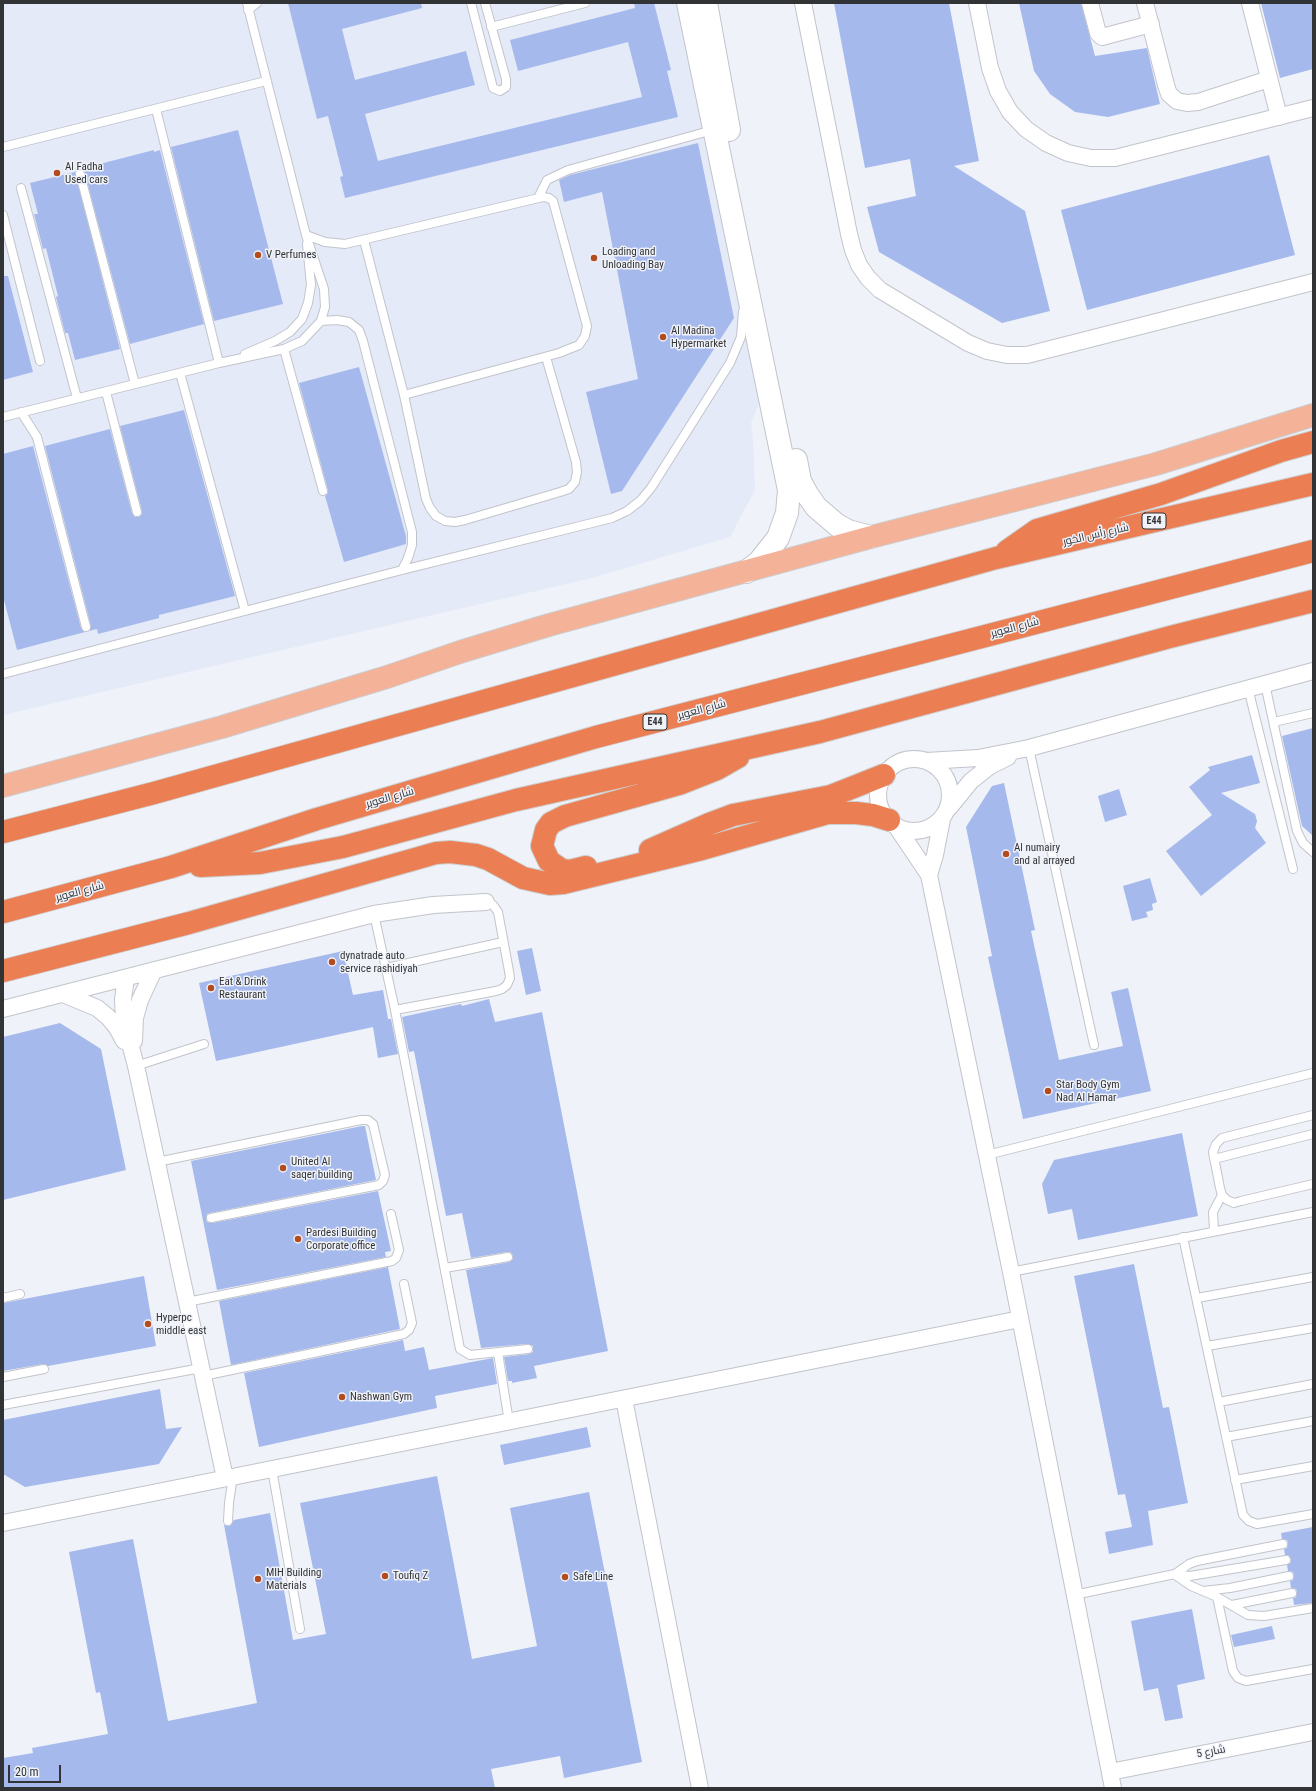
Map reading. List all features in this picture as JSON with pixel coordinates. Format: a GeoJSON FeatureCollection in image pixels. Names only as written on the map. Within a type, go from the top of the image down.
{"type":"FeatureCollection","features":[{"type":"Feature","properties":{"kind":"highway"},"geometry":{"type":"LineString","coordinates":[[996,558],[1037,530],[1161,494],[1281,451],[1313,442]]}},
{"type":"Feature","properties":{"kind":"highway","name":"شارع رأس الخور"},"geometry":{"type":"LineString","coordinates":[[996,558],[1313,484]]}},
{"type":"Feature","properties":{"kind":"highway","name":"شارع العوير"},"geometry":{"type":"LineString","coordinates":[[3,912],[171,867],[317,819],[596,737],[1313,551]]}},
{"type":"Feature","properties":{"kind":"highway","name":"E44"},"geometry":{"type":"LineString","coordinates":[[3,832],[154,793],[996,558]]}},
{"type":"Feature","properties":{"kind":"highway"},"geometry":{"type":"LineString","coordinates":[[171,867],[260,863],[343,847],[516,800],[820,732],[1162,639],[1313,601]]}},
{"type":"Feature","properties":{"kind":"highway"},"geometry":{"type":"LineString","coordinates":[[754,746],[717,769],[691,780],[558,819],[546,830],[542,846],[544,854],[555,866],[570,871],[623,859],[656,848],[733,815],[831,796],[884,776]]}},
{"type":"Feature","properties":{"kind":"highway"},"geometry":{"type":"LineString","coordinates":[[3,971],[189,923],[436,853],[450,852],[476,855],[488,859],[523,878],[550,884],[563,883],[702,849],[828,813],[856,812],[873,815],[892,823]]}},
{"type":"Feature","properties":{"kind":"main road"},"geometry":{"type":"LineString","coordinates":[[3,786],[222,727],[387,677],[506,638],[871,537],[1156,464],[1313,415]]}},
{"type":"Feature","properties":{"kind":"street"},"geometry":{"type":"LineString","coordinates":[[688,3],[745,286],[789,490],[787,513],[778,538],[759,562],[746,572]]}},
{"type":"Feature","properties":{"kind":"street"},"geometry":{"type":"LineString","coordinates":[[706,3],[727,123],[800,481],[816,507],[827,518],[848,530],[871,537]]}},
{"type":"Feature","properties":{"kind":"street"},"geometry":{"type":"LineString","coordinates":[[803,3],[852,250],[859,265],[868,278],[880,290],[968,343],[987,351],[1000,354],[1027,355],[1313,282]]}},
{"type":"Feature","properties":{"kind":"street"},"geometry":{"type":"LineString","coordinates":[[977,3],[990,68],[998,91],[1010,112],[1026,129],[1046,143],[1068,153],[1091,158],[1115,158],[1313,108]]}},
{"type":"Feature","properties":{"kind":"street"},"geometry":{"type":"LineString","coordinates":[[1090,3],[1098,32],[1102,37],[1151,24]]}},
{"type":"Feature","properties":{"kind":"street"},"geometry":{"type":"LineString","coordinates":[[1145,3],[1169,94],[1177,101],[1188,103],[1198,102],[1269,79]]}},
{"type":"Feature","properties":{"kind":"street"},"geometry":{"type":"LineString","coordinates":[[1250,3],[1279,117]]}},
{"type":"Feature","properties":{"kind":"street"},"geometry":{"type":"LineString","coordinates":[[1111,1780],[1011,1272],[929,875],[879,803],[879,789],[884,776],[898,763],[912,759],[926,761],[978,758],[1029,748],[1313,671]]}},
{"type":"Feature","properties":{"kind":"street"},"geometry":{"type":"LineString","coordinates":[[892,823],[907,830],[920,830],[932,826],[944,815],[963,789],[980,773],[1000,761],[1029,748]]}},
{"type":"Feature","properties":{"kind":"street"},"geometry":{"type":"LineString","coordinates":[[926,761],[937,766],[945,775],[950,786],[950,799],[944,815],[929,875]]}},
{"type":"Feature","properties":{"kind":"street"},"geometry":{"type":"LineString","coordinates":[[3,1009],[374,914],[433,905],[486,902]]}},
{"type":"Feature","properties":{"kind":"street"},"geometry":{"type":"LineString","coordinates":[[136,1066],[133,1036],[135,1018],[140,1000],[154,970]]}},
{"type":"Feature","properties":{"kind":"street"},"geometry":{"type":"LineString","coordinates":[[126,978],[122,1009],[136,1066],[202,1372],[229,1477]]}},
{"type":"Feature","properties":{"kind":"street"},"geometry":{"type":"LineString","coordinates":[[63,994],[97,1008],[108,1017],[117,1028],[136,1066]]}},
{"type":"Feature","properties":{"kind":"street"},"geometry":{"type":"LineString","coordinates":[[3,1522],[1020,1319]]}},
{"type":"Feature","properties":{"kind":"street"},"geometry":{"type":"LineString","coordinates":[[624,1399],[700,1788]]}},
{"type":"Feature","properties":{"kind":"street","name":"شارع 5"},"geometry":{"type":"LineString","coordinates":[[1111,1780],[1313,1732]]}},
{"type":"Feature","properties":{"kind":"street"},"geometry":{"type":"LineString","coordinates":[[693,1788],[696,1771]]}},
{"type":"Feature","properties":{"kind":"lane"},"geometry":{"type":"LineString","coordinates":[[3,417],[221,363],[284,349],[302,341],[321,321],[325,307],[324,289],[306,235],[247,6],[256,3]]}},
{"type":"Feature","properties":{"kind":"lane"},"geometry":{"type":"LineString","coordinates":[[471,3],[493,88],[500,91],[506,87],[506,83],[485,3]]}},
{"type":"Feature","properties":{"kind":"lane"},"geometry":{"type":"LineString","coordinates":[[491,27],[585,3]]}},
{"type":"Feature","properties":{"kind":"lane"},"geometry":{"type":"LineString","coordinates":[[3,147],[266,81]]}},
{"type":"Feature","properties":{"kind":"lane"},"geometry":{"type":"LineString","coordinates":[[156,109],[221,363]]}},
{"type":"Feature","properties":{"kind":"lane"},"geometry":{"type":"LineString","coordinates":[[538,198],[547,180],[568,170],[713,130]]}},
{"type":"Feature","properties":{"kind":"lane"},"geometry":{"type":"LineString","coordinates":[[80,174],[135,384]]}},
{"type":"Feature","properties":{"kind":"lane"},"geometry":{"type":"LineString","coordinates":[[21,188],[78,398]]}},
{"type":"Feature","properties":{"kind":"lane"},"geometry":{"type":"LineString","coordinates":[[306,235],[325,242],[345,244],[543,196],[553,201],[587,326],[585,336],[579,345],[570,350],[546,357],[404,395]]}},
{"type":"Feature","properties":{"kind":"lane"},"geometry":{"type":"LineString","coordinates":[[3,215],[40,361]]}},
{"type":"Feature","properties":{"kind":"lane"},"geometry":{"type":"LineString","coordinates":[[221,363],[275,341],[290,332],[302,319],[308,303],[310,285],[306,235]]}},
{"type":"Feature","properties":{"kind":"lane"},"geometry":{"type":"LineString","coordinates":[[364,240],[404,395],[430,508],[436,516],[445,521],[455,522],[465,520],[569,489],[575,482],[577,472],[576,462],[546,357]]}},
{"type":"Feature","properties":{"kind":"lane"},"geometry":{"type":"LineString","coordinates":[[3,674],[402,570],[612,518],[627,511],[640,501],[651,488],[730,363],[741,337],[745,286]]}},
{"type":"Feature","properties":{"kind":"lane"},"geometry":{"type":"LineString","coordinates":[[321,321],[337,320],[349,322],[359,330],[363,341],[411,525],[412,545],[402,570]]}},
{"type":"Feature","properties":{"kind":"lane"},"geometry":{"type":"LineString","coordinates":[[284,349],[323,490]]}},
{"type":"Feature","properties":{"kind":"lane"},"geometry":{"type":"LineString","coordinates":[[180,373],[245,611]]}},
{"type":"Feature","properties":{"kind":"lane"},"geometry":{"type":"LineString","coordinates":[[106,392],[137,512]]}},
{"type":"Feature","properties":{"kind":"lane"},"geometry":{"type":"LineString","coordinates":[[21,412],[36,438],[41,452],[86,627]]}},
{"type":"Feature","properties":{"kind":"lane"},"geometry":{"type":"LineString","coordinates":[[1265,684],[1297,830],[1303,843],[1313,852]]}},
{"type":"Feature","properties":{"kind":"lane"},"geometry":{"type":"LineString","coordinates":[[1248,688],[1293,870]]}},
{"type":"Feature","properties":{"kind":"lane"},"geometry":{"type":"LineString","coordinates":[[1274,722],[1313,713]]}},
{"type":"Feature","properties":{"kind":"lane"},"geometry":{"type":"LineString","coordinates":[[1029,748],[1094,1045]]}},
{"type":"Feature","properties":{"kind":"lane"},"geometry":{"type":"LineString","coordinates":[[395,1010],[502,989],[507,985],[510,978],[498,912],[493,905],[486,902]]}},
{"type":"Feature","properties":{"kind":"lane"},"geometry":{"type":"LineString","coordinates":[[374,914],[395,1010],[460,1349],[470,1355],[528,1349]]}},
{"type":"Feature","properties":{"kind":"lane"},"geometry":{"type":"LineString","coordinates":[[386,968],[503,942]]}},
{"type":"Feature","properties":{"kind":"lane"},"geometry":{"type":"LineString","coordinates":[[136,1066],[204,1044]]}},
{"type":"Feature","properties":{"kind":"lane"},"geometry":{"type":"LineString","coordinates":[[987,1155],[1313,1073]]}},
{"type":"Feature","properties":{"kind":"lane"},"geometry":{"type":"LineString","coordinates":[[1313,1115],[1222,1138],[1216,1144],[1213,1152],[1222,1195],[1227,1200],[1234,1203],[1313,1184]]}},
{"type":"Feature","properties":{"kind":"lane"},"geometry":{"type":"LineString","coordinates":[[157,1162],[362,1120],[368,1120],[373,1124],[385,1176],[379,1185],[211,1218]]}},
{"type":"Feature","properties":{"kind":"lane"},"geometry":{"type":"LineString","coordinates":[[1214,1160],[1313,1134]]}},
{"type":"Feature","properties":{"kind":"lane"},"geometry":{"type":"LineString","coordinates":[[1214,1231],[1213,1212],[1222,1195]]}},
{"type":"Feature","properties":{"kind":"lane"},"geometry":{"type":"LineString","coordinates":[[1011,1272],[1313,1212]]}},
{"type":"Feature","properties":{"kind":"lane"},"geometry":{"type":"LineString","coordinates":[[187,1302],[392,1260],[396,1258],[399,1250],[391,1214]]}},
{"type":"Feature","properties":{"kind":"lane"},"geometry":{"type":"LineString","coordinates":[[1183,1237],[1243,1515],[1249,1521],[1257,1524],[1313,1514]]}},
{"type":"Feature","properties":{"kind":"lane"},"geometry":{"type":"LineString","coordinates":[[445,1268],[508,1257]]}},
{"type":"Feature","properties":{"kind":"lane"},"geometry":{"type":"LineString","coordinates":[[1196,1298],[1313,1277]]}},
{"type":"Feature","properties":{"kind":"lane"},"geometry":{"type":"LineString","coordinates":[[3,1405],[202,1372],[404,1334],[409,1330],[412,1323],[404,1284]]}},
{"type":"Feature","properties":{"kind":"lane"},"geometry":{"type":"LineString","coordinates":[[3,1298],[20,1294]]}},
{"type":"Feature","properties":{"kind":"lane"},"geometry":{"type":"LineString","coordinates":[[1207,1346],[1313,1328]]}},
{"type":"Feature","properties":{"kind":"lane"},"geometry":{"type":"LineString","coordinates":[[498,1353],[509,1422]]}},
{"type":"Feature","properties":{"kind":"lane"},"geometry":{"type":"LineString","coordinates":[[3,1377],[44,1369]]}},
{"type":"Feature","properties":{"kind":"lane"},"geometry":{"type":"LineString","coordinates":[[1219,1402],[1313,1384]]}},
{"type":"Feature","properties":{"kind":"lane"},"geometry":{"type":"LineString","coordinates":[[1226,1437],[1313,1421]]}},
{"type":"Feature","properties":{"kind":"lane"},"geometry":{"type":"LineString","coordinates":[[1235,1480],[1313,1466]]}},
{"type":"Feature","properties":{"kind":"lane"},"geometry":{"type":"LineString","coordinates":[[272,1469],[300,1629]]}},
{"type":"Feature","properties":{"kind":"lane"},"geometry":{"type":"LineString","coordinates":[[228,1521],[229,1477]]}},
{"type":"Feature","properties":{"kind":"lane"},"geometry":{"type":"LineString","coordinates":[[1175,1574],[1185,1566],[1197,1561],[1283,1544]]}},
{"type":"Feature","properties":{"kind":"lane"},"geometry":{"type":"LineString","coordinates":[[1074,1595],[1175,1574],[1190,1576],[1286,1560]]}},
{"type":"Feature","properties":{"kind":"lane"},"geometry":{"type":"LineString","coordinates":[[1175,1574],[1191,1586],[1217,1597],[1248,1615],[1256,1617],[1313,1608]]}},
{"type":"Feature","properties":{"kind":"lane"},"geometry":{"type":"LineString","coordinates":[[1202,1591],[1230,1588],[1289,1576]]}},
{"type":"Feature","properties":{"kind":"lane"},"geometry":{"type":"LineString","coordinates":[[1232,1605],[1292,1593]]}},
{"type":"Feature","properties":{"kind":"lane"},"geometry":{"type":"LineString","coordinates":[[1217,1597],[1233,1672],[1238,1678],[1246,1681],[1313,1669]]}},
{"type":"Feature","properties":{"kind":"shaded area"},"geometry":{"type":"Polygon","coordinates":[[[3,3],[685,3],[763,393],[751,423],[755,490],[730,537],[592,578],[3,715],[3,3]]]}},
{"type":"Feature","properties":{"kind":"building"},"geometry":{"type":"Polygon","coordinates":[[[288,3],[421,3],[422,8],[342,29],[355,80],[466,51],[475,85],[365,114],[378,161],[642,97],[628,42],[518,71],[510,40],[635,8],[634,3],[654,3],[671,70],[667,71],[678,117],[345,198],[340,177],[343,176],[328,116],[317,119],[288,3]]]}},
{"type":"Feature","properties":{"kind":"building"},"geometry":{"type":"Polygon","coordinates":[[[834,3],[949,3],[979,161],[954,166],[1025,211],[1050,311],[1002,323],[879,252],[867,207],[916,196],[910,159],[865,168],[834,3]]]}},
{"type":"Feature","properties":{"kind":"building"},"geometry":{"type":"Polygon","coordinates":[[[1019,3],[1081,3],[1095,56],[1147,48],[1160,104],[1108,117],[1075,112],[1050,94],[1034,71],[1019,3]]]}},
{"type":"Feature","properties":{"kind":"building"},"geometry":{"type":"Polygon","coordinates":[[[1261,3],[1313,3],[1313,69],[1280,78],[1261,3]]]}},
{"type":"Feature","properties":{"kind":"building"},"geometry":{"type":"Polygon","coordinates":[[[238,130],[283,304],[214,321],[171,147],[238,130]]]}},
{"type":"Feature","properties":{"kind":"building"},"geometry":{"type":"Polygon","coordinates":[[[698,143],[734,318],[622,491],[611,494],[586,392],[638,379],[602,192],[564,202],[559,180],[570,175],[698,143]]]}},
{"type":"Feature","properties":{"kind":"building"},"geometry":{"type":"Polygon","coordinates":[[[154,150],[154,152],[160,150],[204,324],[130,344],[84,170],[93,168],[92,166],[154,150]]]}},
{"type":"Feature","properties":{"kind":"building"},"geometry":{"type":"Polygon","coordinates":[[[1269,155],[1295,255],[1087,310],[1061,210],[1269,155]]]}},
{"type":"Feature","properties":{"kind":"building"},"geometry":{"type":"Polygon","coordinates":[[[75,172],[120,349],[75,360],[68,333],[65,333],[56,297],[58,296],[46,248],[43,249],[34,214],[38,214],[30,183],[75,172]]]}},
{"type":"Feature","properties":{"kind":"building"},"geometry":{"type":"Polygon","coordinates":[[[3,276],[8,276],[33,372],[3,380],[3,276]]]}},
{"type":"Feature","properties":{"kind":"building"},"geometry":{"type":"Polygon","coordinates":[[[359,367],[406,536],[406,544],[344,562],[325,496],[328,493],[328,490],[299,383],[359,367]]]}},
{"type":"Feature","properties":{"kind":"building"},"geometry":{"type":"Polygon","coordinates":[[[184,410],[235,596],[159,615],[159,618],[98,634],[97,629],[89,631],[91,626],[45,446],[110,429],[132,513],[135,517],[139,517],[142,514],[142,511],[120,426],[184,410]]]}},
{"type":"Feature","properties":{"kind":"building"},"geometry":{"type":"Polygon","coordinates":[[[33,446],[81,628],[85,632],[17,650],[3,596],[3,454],[33,446]]]}},
{"type":"Feature","properties":{"kind":"building"},"geometry":{"type":"Polygon","coordinates":[[[1313,728],[1313,836],[1302,826],[1282,736],[1313,728]]]}},
{"type":"Feature","properties":{"kind":"building"},"geometry":{"type":"Polygon","coordinates":[[[1252,755],[1260,783],[1221,793],[1255,814],[1257,821],[1255,828],[1266,843],[1201,896],[1166,851],[1212,815],[1189,787],[1210,770],[1208,767],[1252,755]]]}},
{"type":"Feature","properties":{"kind":"building"},"geometry":{"type":"Polygon","coordinates":[[[1004,783],[1035,930],[1031,931],[1059,1060],[1123,1046],[1111,992],[1128,988],[1151,1091],[1023,1119],[988,957],[992,956],[966,827],[992,786],[1004,783]]]}},
{"type":"Feature","properties":{"kind":"building"},"geometry":{"type":"Polygon","coordinates":[[[1119,789],[1127,815],[1105,822],[1098,796],[1119,789]]]}},
{"type":"Feature","properties":{"kind":"building"},"geometry":{"type":"Polygon","coordinates":[[[1150,878],[1157,902],[1152,904],[1153,910],[1146,912],[1148,917],[1132,921],[1123,886],[1150,878]]]}},
{"type":"Feature","properties":{"kind":"building"},"geometry":{"type":"Polygon","coordinates":[[[532,948],[541,991],[526,995],[517,951],[532,948]]]}},
{"type":"Feature","properties":{"kind":"building"},"geometry":{"type":"Polygon","coordinates":[[[343,951],[353,995],[383,990],[388,1019],[391,1019],[398,1054],[378,1058],[373,1027],[216,1061],[199,983],[343,951]]]}},
{"type":"Feature","properties":{"kind":"building"},"geometry":{"type":"Polygon","coordinates":[[[489,999],[495,1022],[542,1012],[608,1351],[534,1366],[537,1378],[512,1383],[512,1381],[508,1381],[504,1357],[529,1354],[533,1352],[533,1346],[527,1344],[481,1348],[466,1270],[509,1262],[513,1259],[513,1256],[510,1252],[507,1252],[471,1258],[462,1213],[446,1216],[414,1051],[409,1052],[402,1017],[461,1004],[462,1006],[489,999]]]}},
{"type":"Feature","properties":{"kind":"building"},"geometry":{"type":"Polygon","coordinates":[[[60,1023],[101,1049],[126,1170],[3,1200],[3,1037],[60,1023]]]}},
{"type":"Feature","properties":{"kind":"building"},"geometry":{"type":"Polygon","coordinates":[[[365,1126],[376,1180],[210,1213],[207,1214],[206,1219],[207,1222],[212,1223],[378,1191],[391,1251],[385,1252],[386,1257],[217,1290],[191,1161],[365,1126]]]}},
{"type":"Feature","properties":{"kind":"building"},"geometry":{"type":"Polygon","coordinates":[[[1182,1133],[1198,1216],[1078,1240],[1072,1209],[1048,1214],[1042,1184],[1054,1160],[1182,1133]]]}},
{"type":"Feature","properties":{"kind":"building"},"geometry":{"type":"Polygon","coordinates":[[[1134,1264],[1163,1408],[1169,1407],[1188,1503],[1148,1511],[1153,1545],[1109,1554],[1105,1532],[1132,1527],[1125,1494],[1118,1495],[1074,1276],[1134,1264]]]}},
{"type":"Feature","properties":{"kind":"building"},"geometry":{"type":"Polygon","coordinates":[[[388,1267],[400,1329],[231,1365],[219,1301],[388,1267]]]}},
{"type":"Feature","properties":{"kind":"building"},"geometry":{"type":"Polygon","coordinates":[[[144,1276],[156,1346],[48,1366],[43,1364],[3,1371],[3,1303],[144,1276]]]}},
{"type":"Feature","properties":{"kind":"building","name":"Nashwan Gym"},"geometry":{"type":"Polygon","coordinates":[[[403,1340],[405,1351],[424,1347],[429,1370],[493,1358],[497,1384],[435,1396],[437,1408],[259,1447],[244,1373],[403,1340]]]}},
{"type":"Feature","properties":{"kind":"building"},"geometry":{"type":"Polygon","coordinates":[[[160,1389],[166,1429],[182,1427],[159,1464],[25,1487],[3,1474],[3,1420],[160,1389]]]}},
{"type":"Feature","properties":{"kind":"building"},"geometry":{"type":"Polygon","coordinates":[[[587,1427],[591,1447],[504,1465],[500,1445],[587,1427]]]}},
{"type":"Feature","properties":{"kind":"building"},"geometry":{"type":"Polygon","coordinates":[[[437,1476],[472,1659],[537,1646],[510,1508],[589,1492],[642,1762],[564,1778],[560,1756],[491,1769],[495,1788],[3,1788],[3,1758],[33,1753],[32,1748],[108,1734],[100,1692],[96,1693],[69,1552],[133,1539],[168,1721],[257,1703],[224,1525],[230,1526],[234,1520],[270,1513],[293,1640],[326,1634],[300,1503],[437,1476]]]}},
{"type":"Feature","properties":{"kind":"building"},"geometry":{"type":"Polygon","coordinates":[[[1313,1527],[1313,1603],[1294,1605],[1293,1598],[1296,1597],[1297,1592],[1296,1589],[1291,1588],[1290,1581],[1293,1580],[1294,1575],[1293,1572],[1288,1571],[1287,1565],[1291,1562],[1291,1559],[1288,1555],[1285,1555],[1284,1549],[1287,1548],[1288,1543],[1287,1540],[1282,1539],[1281,1533],[1313,1527]]]}},
{"type":"Feature","properties":{"kind":"building"},"geometry":{"type":"Polygon","coordinates":[[[1192,1609],[1205,1679],[1177,1685],[1183,1718],[1165,1721],[1158,1688],[1144,1691],[1131,1621],[1192,1609]]]}},
{"type":"Feature","properties":{"kind":"building"},"geometry":{"type":"Polygon","coordinates":[[[1272,1626],[1275,1639],[1234,1647],[1231,1635],[1272,1626]]]}},
{"type":"Feature","properties":{"kind":"place","name":"Al Fadha Used cars"},"geometry":{"type":"Point","coordinates":[57,173]}},
{"type":"Feature","properties":{"kind":"place","name":"V Perfumes"},"geometry":{"type":"Point","coordinates":[258,255]}},
{"type":"Feature","properties":{"kind":"place","name":"Loading and Unloading Bay"},"geometry":{"type":"Point","coordinates":[594,258]}},
{"type":"Feature","properties":{"kind":"place","name":"Al Madina Hypermarket"},"geometry":{"type":"Point","coordinates":[663,337]}},
{"type":"Feature","properties":{"kind":"place","name":"Al numairy and al arrayed"},"geometry":{"type":"Point","coordinates":[1006,854]}},
{"type":"Feature","properties":{"kind":"place","name":"dynatrade auto service rashidiyah"},"geometry":{"type":"Point","coordinates":[332,962]}},
{"type":"Feature","properties":{"kind":"place","name":"Eat & Drink Restaurant"},"geometry":{"type":"Point","coordinates":[211,988]}},
{"type":"Feature","properties":{"kind":"place","name":"Star Body Gym Nad Al Hamar"},"geometry":{"type":"Point","coordinates":[1048,1091]}},
{"type":"Feature","properties":{"kind":"place","name":"United Al saqer building"},"geometry":{"type":"Point","coordinates":[283,1168]}},
{"type":"Feature","properties":{"kind":"place","name":"Pardesi Building Corporate office"},"geometry":{"type":"Point","coordinates":[298,1239]}},
{"type":"Feature","properties":{"kind":"place","name":"Hyperpc middle east"},"geometry":{"type":"Point","coordinates":[148,1324]}},
{"type":"Feature","properties":{"kind":"place","name":"Nashwan Gym"},"geometry":{"type":"Point","coordinates":[342,1397]}},
{"type":"Feature","properties":{"kind":"place","name":"Toufiq Z"},"geometry":{"type":"Point","coordinates":[385,1576]}},
{"type":"Feature","properties":{"kind":"place","name":"Safe Line"},"geometry":{"type":"Point","coordinates":[565,1577]}},
{"type":"Feature","properties":{"kind":"place","name":"MIH Building Materials"},"geometry":{"type":"Point","coordinates":[258,1579]}}]}
